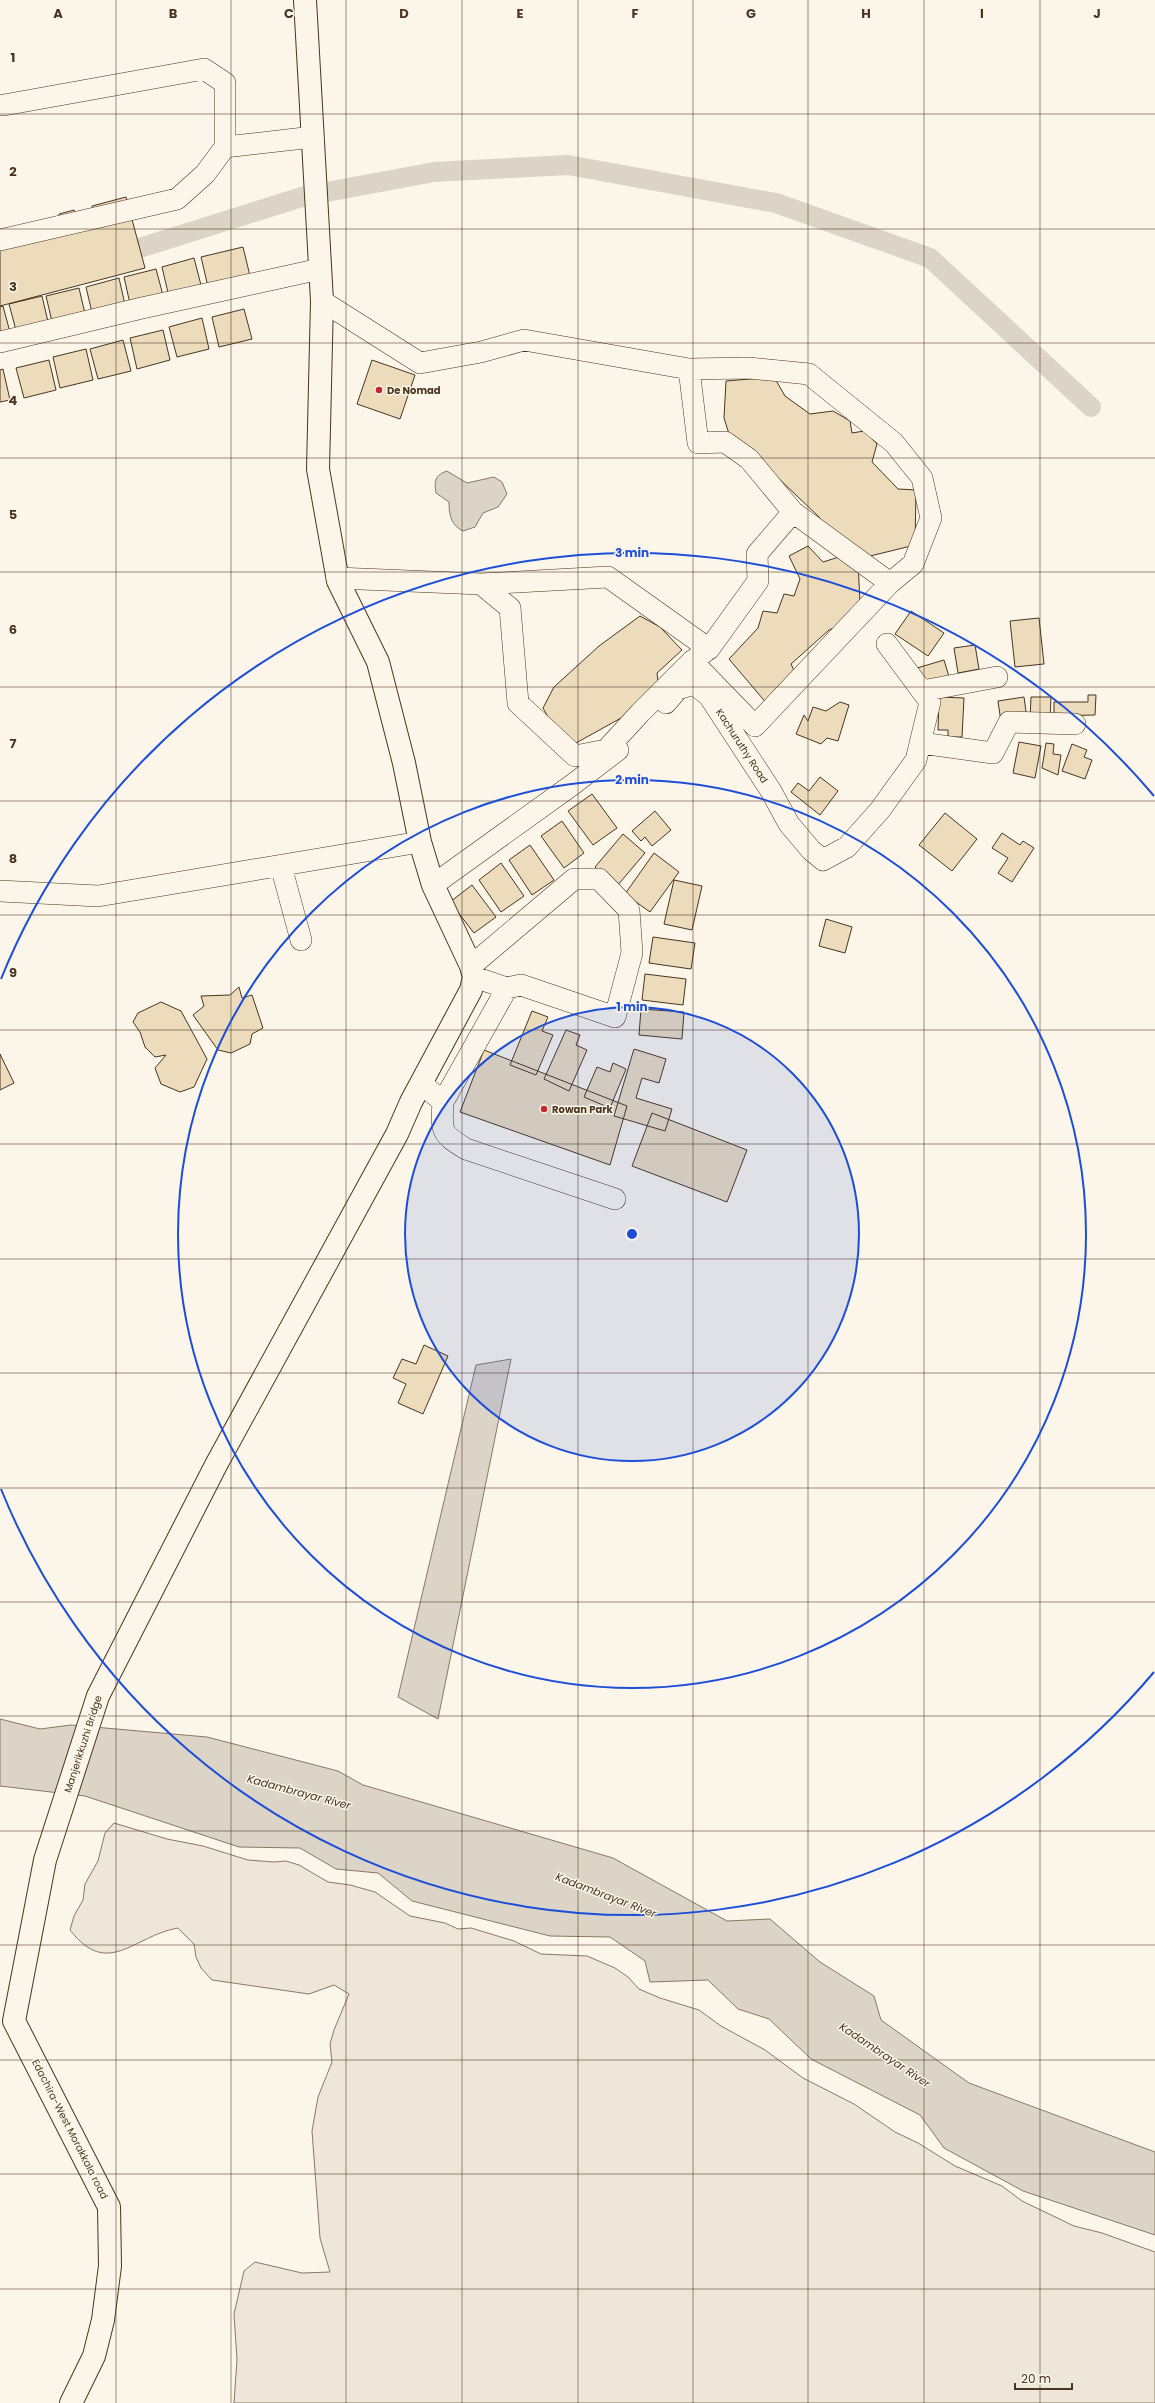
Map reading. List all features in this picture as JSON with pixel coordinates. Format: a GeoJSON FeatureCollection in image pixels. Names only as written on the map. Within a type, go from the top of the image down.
{"type":"FeatureCollection","features":[{"type":"Feature","properties":{"kind":"main road"},"geometry":{"type":"LineString","coordinates":[[305,0],[322,301],[318,469],[337,578],[378,662],[404,764],[420,842],[433,885],[472,971]]}},
{"type":"Feature","properties":{"kind":"main road","name":"Manjerikkuzhi Bridge"},"geometry":{"type":"LineString","coordinates":[[14,2021],[45,1860],[98,1696],[216,1465],[393,1141],[421,1083],[471,990],[472,971]]}},
{"type":"Feature","properties":{"kind":"main road","name":"Edachira-West Morakkala road"},"geometry":{"type":"LineString","coordinates":[[14,2021],[109,2207],[110,2266],[104,2320],[94,2356],[71,2403]]}},
{"type":"Feature","properties":{"kind":"street"},"geometry":{"type":"LineString","coordinates":[[0,240],[177,198],[205,174],[225,147],[225,83],[204,69],[4,105]]}},
{"type":"Feature","properties":{"kind":"street"},"geometry":{"type":"LineString","coordinates":[[225,147],[313,137]]}},
{"type":"Feature","properties":{"kind":"street"},"geometry":{"type":"LineString","coordinates":[[0,342],[142,308],[320,269]]}},
{"type":"Feature","properties":{"kind":"street"},"geometry":{"type":"LineString","coordinates":[[322,301],[420,363],[481,352],[524,340],[690,369],[749,368],[809,374],[894,444],[922,478],[931,518],[913,564],[890,583],[755,726],[692,662]]}},
{"type":"Feature","properties":{"kind":"street"},"geometry":{"type":"LineString","coordinates":[[690,369],[698,443],[725,442],[749,459],[793,512],[890,583]]}},
{"type":"Feature","properties":{"kind":"street"},"geometry":{"type":"LineString","coordinates":[[481,584],[510,608],[518,704],[575,756],[606,750],[640,713],[692,662],[709,649],[758,581],[757,554],[793,512]]}},
{"type":"Feature","properties":{"kind":"street"},"geometry":{"type":"LineString","coordinates":[[337,578],[481,584],[608,577],[709,649]]}},
{"type":"Feature","properties":{"kind":"street","name":"Kachuruthy Road"},"geometry":{"type":"LineString","coordinates":[[433,885],[584,776],[620,748],[678,689],[694,684],[709,696],[771,791],[789,824],[811,850],[823,860],[847,847],[880,810],[916,760],[930,702],[887,644]]}},
{"type":"Feature","properties":{"kind":"street"},"geometry":{"type":"LineString","coordinates":[[922,691],[997,677]]}},
{"type":"Feature","properties":{"kind":"street"},"geometry":{"type":"LineString","coordinates":[[921,743],[993,753],[1009,722],[1075,724]]}},
{"type":"Feature","properties":{"kind":"street"},"geometry":{"type":"LineString","coordinates":[[0,891],[98,896],[420,842]]}},
{"type":"Feature","properties":{"kind":"street"},"geometry":{"type":"LineString","coordinates":[[281,866],[301,940]]}},
{"type":"Feature","properties":{"kind":"street"},"geometry":{"type":"LineString","coordinates":[[574,879],[598,880],[629,910],[632,953],[615,1017],[521,985],[507,988],[472,971],[574,879]]}},
{"type":"Feature","properties":{"kind":"street"},"geometry":{"type":"LineString","coordinates":[[507,988],[443,1102],[441,1127],[447,1137],[466,1149],[615,1199]]}},
{"type":"Feature","properties":{"kind":"street"},"geometry":{"type":"LineString","coordinates":[[421,1083],[443,1102]]}},
{"type":"Feature","properties":{"kind":"shaded area"},"geometry":{"type":"Polygon","coordinates":[[[114,1823],[167,1839],[203,1846],[248,1860],[274,1862],[286,1861],[299,1865],[328,1882],[350,1885],[375,1892],[410,1916],[445,1923],[458,1929],[471,1928],[514,1941],[541,1954],[587,1956],[615,1968],[628,1977],[639,1989],[660,1998],[699,2010],[721,2026],[765,2050],[803,2078],[854,2104],[895,2132],[918,2143],[955,2166],[1002,2186],[1022,2201],[1074,2226],[1102,2233],[1155,2252],[1155,2403],[234,2403],[237,2360],[234,2314],[244,2271],[255,2262],[302,2273],[330,2272],[320,2238],[312,2131],[318,2097],[332,2062],[330,2044],[334,2030],[349,1994],[334,1985],[309,1994],[212,1980],[201,1968],[196,1957],[194,1944],[178,1928],[162,1932],[121,1950],[109,1953],[97,1951],[84,1944],[70,1930],[74,1916],[83,1900],[85,1884],[98,1861],[105,1833],[114,1823]]]}},
{"type":"Feature","properties":{"kind":"water"},"geometry":{"type":"Polygon","coordinates":[[[447,471],[467,483],[494,477],[502,482],[507,494],[498,507],[483,513],[475,527],[463,531],[453,523],[449,502],[436,493],[436,479],[440,474],[447,471]]]}},
{"type":"Feature","properties":{"kind":"water"},"geometry":{"type":"Polygon","coordinates":[[[511,1359],[438,1719],[398,1697],[476,1365],[511,1359]]]}},
{"type":"Feature","properties":{"kind":"water","name":"Kadambrayar River"},"geometry":{"type":"Polygon","coordinates":[[[0,1719],[40,1729],[71,1725],[207,1737],[338,1771],[363,1785],[613,1858],[727,1921],[770,1919],[820,1962],[874,1996],[881,2020],[969,2083],[1155,2152],[1155,2235],[1023,2191],[944,2148],[920,2115],[811,2059],[769,2019],[738,2009],[708,1980],[650,1982],[645,1961],[610,1937],[550,1936],[412,1901],[378,1873],[336,1869],[300,1848],[239,1847],[85,1796],[0,1786],[0,1719]]]}},
{"type":"Feature","properties":{"kind":"building"},"geometry":{"type":"Polygon","coordinates":[[[126,197],[145,268],[0,306],[0,233],[60,218],[59,214],[74,210],[76,218],[94,213],[92,206],[126,197]]]}},
{"type":"Feature","properties":{"kind":"building"},"geometry":{"type":"Polygon","coordinates":[[[243,247],[251,280],[209,291],[201,257],[243,247]]]}},
{"type":"Feature","properties":{"kind":"building"},"geometry":{"type":"Polygon","coordinates":[[[194,258],[202,289],[169,297],[162,267],[194,258]]]}},
{"type":"Feature","properties":{"kind":"building"},"geometry":{"type":"Polygon","coordinates":[[[156,269],[164,299],[131,308],[124,277],[156,269]]]}},
{"type":"Feature","properties":{"kind":"building"},"geometry":{"type":"Polygon","coordinates":[[[119,278],[126,309],[93,317],[86,287],[119,278]]]}},
{"type":"Feature","properties":{"kind":"building"},"geometry":{"type":"Polygon","coordinates":[[[79,288],[86,318],[53,326],[46,296],[79,288]]]}},
{"type":"Feature","properties":{"kind":"building"},"geometry":{"type":"Polygon","coordinates":[[[42,296],[49,326],[17,334],[9,304],[42,296]]]}},
{"type":"Feature","properties":{"kind":"building"},"geometry":{"type":"Polygon","coordinates":[[[3,306],[11,336],[0,339],[0,307],[3,306]]]}},
{"type":"Feature","properties":{"kind":"building"},"geometry":{"type":"Polygon","coordinates":[[[244,309],[252,339],[219,347],[212,317],[244,309]]]}},
{"type":"Feature","properties":{"kind":"building"},"geometry":{"type":"Polygon","coordinates":[[[202,318],[209,349],[177,357],[169,327],[202,318]]]}},
{"type":"Feature","properties":{"kind":"building"},"geometry":{"type":"Polygon","coordinates":[[[163,330],[170,360],[137,369],[130,338],[163,330]]]}},
{"type":"Feature","properties":{"kind":"building"},"geometry":{"type":"Polygon","coordinates":[[[123,340],[131,371],[98,379],[90,349],[123,340]]]}},
{"type":"Feature","properties":{"kind":"building"},"geometry":{"type":"Polygon","coordinates":[[[86,349],[93,380],[60,388],[53,357],[86,349]]]}},
{"type":"Feature","properties":{"kind":"building"},"geometry":{"type":"Polygon","coordinates":[[[49,360],[56,390],[24,398],[16,368],[49,360]]]}},
{"type":"Feature","properties":{"kind":"building"},"geometry":{"type":"Polygon","coordinates":[[[372,360],[415,375],[400,419],[357,404],[372,360]]]}},
{"type":"Feature","properties":{"kind":"building"},"geometry":{"type":"Polygon","coordinates":[[[3,369],[10,400],[0,402],[0,370],[3,369]]]}},
{"type":"Feature","properties":{"kind":"building"},"geometry":{"type":"Polygon","coordinates":[[[774,377],[785,396],[810,414],[833,411],[850,421],[852,433],[864,431],[877,444],[872,462],[898,489],[916,490],[915,545],[862,558],[834,536],[818,516],[754,455],[730,437],[724,418],[726,381],[774,377]]]}},
{"type":"Feature","properties":{"kind":"building"},"geometry":{"type":"Polygon","coordinates":[[[808,546],[823,562],[839,557],[858,562],[860,603],[854,620],[829,630],[791,664],[796,675],[768,705],[729,659],[758,628],[763,611],[777,613],[784,594],[794,596],[800,579],[789,556],[808,546]]]}},
{"type":"Feature","properties":{"kind":"building"},"geometry":{"type":"Polygon","coordinates":[[[911,611],[944,633],[928,656],[895,634],[911,611]]]}},
{"type":"Feature","properties":{"kind":"building"},"geometry":{"type":"Polygon","coordinates":[[[640,616],[660,627],[682,650],[657,673],[658,681],[621,718],[576,743],[558,735],[543,708],[554,687],[599,646],[640,616]]]}},
{"type":"Feature","properties":{"kind":"building"},"geometry":{"type":"Polygon","coordinates":[[[1039,618],[1044,664],[1015,667],[1010,621],[1039,618]]]}},
{"type":"Feature","properties":{"kind":"building"},"geometry":{"type":"Polygon","coordinates":[[[975,645],[979,669],[958,673],[954,648],[975,645]]]}},
{"type":"Feature","properties":{"kind":"building"},"geometry":{"type":"Polygon","coordinates":[[[944,660],[950,680],[923,688],[917,668],[944,660]]]}},
{"type":"Feature","properties":{"kind":"building"},"geometry":{"type":"Polygon","coordinates":[[[1088,695],[1096,695],[1095,715],[1054,716],[1054,702],[1088,702],[1088,695]]]}},
{"type":"Feature","properties":{"kind":"building"},"geometry":{"type":"Polygon","coordinates":[[[939,697],[964,698],[962,737],[948,737],[948,730],[938,730],[939,697]]]}},
{"type":"Feature","properties":{"kind":"building"},"geometry":{"type":"Polygon","coordinates":[[[1024,697],[1027,719],[1001,722],[998,701],[1024,697]]]}},
{"type":"Feature","properties":{"kind":"building"},"geometry":{"type":"Polygon","coordinates":[[[1031,697],[1051,697],[1050,719],[1030,719],[1031,697]]]}},
{"type":"Feature","properties":{"kind":"building"},"geometry":{"type":"Polygon","coordinates":[[[840,702],[849,705],[838,741],[827,738],[821,744],[796,734],[804,715],[808,721],[813,707],[826,711],[840,702]]]}},
{"type":"Feature","properties":{"kind":"building"},"geometry":{"type":"Polygon","coordinates":[[[1019,742],[1041,746],[1035,778],[1013,773],[1019,742]]]}},
{"type":"Feature","properties":{"kind":"building"},"geometry":{"type":"Polygon","coordinates":[[[1046,743],[1054,744],[1053,754],[1061,755],[1058,775],[1042,768],[1046,743]]]}},
{"type":"Feature","properties":{"kind":"building"},"geometry":{"type":"Polygon","coordinates":[[[1072,744],[1087,750],[1084,757],[1092,760],[1085,779],[1062,771],[1072,744]]]}},
{"type":"Feature","properties":{"kind":"building"},"geometry":{"type":"Polygon","coordinates":[[[820,777],[838,791],[820,815],[791,792],[798,783],[809,791],[820,777]]]}},
{"type":"Feature","properties":{"kind":"building"},"geometry":{"type":"Polygon","coordinates":[[[592,794],[617,828],[593,845],[568,811],[592,794]]]}},
{"type":"Feature","properties":{"kind":"building"},"geometry":{"type":"Polygon","coordinates":[[[655,811],[671,830],[652,846],[645,837],[641,841],[632,831],[655,811]]]}},
{"type":"Feature","properties":{"kind":"building"},"geometry":{"type":"Polygon","coordinates":[[[945,813],[977,839],[952,871],[919,845],[945,813]]]}},
{"type":"Feature","properties":{"kind":"building"},"geometry":{"type":"Polygon","coordinates":[[[562,821],[584,853],[564,868],[541,836],[562,821]]]}},
{"type":"Feature","properties":{"kind":"building"},"geometry":{"type":"Polygon","coordinates":[[[1002,833],[1020,845],[1023,841],[1034,848],[1012,882],[998,873],[1008,858],[992,848],[1002,833]]]}},
{"type":"Feature","properties":{"kind":"building"},"geometry":{"type":"Polygon","coordinates":[[[623,834],[645,853],[617,886],[595,867],[623,834]]]}},
{"type":"Feature","properties":{"kind":"building"},"geometry":{"type":"Polygon","coordinates":[[[530,845],[554,880],[532,895],[509,860],[530,845]]]}},
{"type":"Feature","properties":{"kind":"building"},"geometry":{"type":"Polygon","coordinates":[[[654,853],[679,872],[650,912],[625,894],[654,853]]]}},
{"type":"Feature","properties":{"kind":"building"},"geometry":{"type":"Polygon","coordinates":[[[501,863],[524,896],[501,912],[479,880],[501,863]]]}},
{"type":"Feature","properties":{"kind":"building"},"geometry":{"type":"Polygon","coordinates":[[[674,880],[702,886],[692,930],[664,924],[674,880]]]}},
{"type":"Feature","properties":{"kind":"building"},"geometry":{"type":"Polygon","coordinates":[[[472,885],[496,917],[474,933],[450,902],[472,885]]]}},
{"type":"Feature","properties":{"kind":"building"},"geometry":{"type":"Polygon","coordinates":[[[826,919],[852,927],[845,953],[819,946],[826,919]]]}},
{"type":"Feature","properties":{"kind":"building"},"geometry":{"type":"Polygon","coordinates":[[[653,937],[695,943],[691,969],[649,963],[653,937]]]}},
{"type":"Feature","properties":{"kind":"building"},"geometry":{"type":"Polygon","coordinates":[[[645,974],[686,979],[683,1005],[642,1000],[645,974]]]}},
{"type":"Feature","properties":{"kind":"building"},"geometry":{"type":"Polygon","coordinates":[[[239,987],[242,998],[252,995],[263,1028],[252,1034],[250,1044],[231,1053],[218,1050],[193,1015],[204,1006],[201,996],[230,995],[239,987]]]}},
{"type":"Feature","properties":{"kind":"building"},"geometry":{"type":"Polygon","coordinates":[[[161,1002],[181,1011],[207,1059],[194,1087],[180,1092],[161,1084],[155,1068],[166,1055],[155,1057],[145,1047],[140,1032],[133,1022],[138,1013],[161,1002]]]}},
{"type":"Feature","properties":{"kind":"building"},"geometry":{"type":"Polygon","coordinates":[[[641,1009],[684,1012],[682,1039],[639,1035],[641,1009]]]}},
{"type":"Feature","properties":{"kind":"building"},"geometry":{"type":"Polygon","coordinates":[[[532,1011],[548,1017],[542,1031],[553,1035],[536,1075],[510,1065],[532,1011]]]}},
{"type":"Feature","properties":{"kind":"building"},"geometry":{"type":"Polygon","coordinates":[[[566,1030],[580,1035],[576,1045],[587,1050],[569,1091],[544,1079],[566,1030]]]}},
{"type":"Feature","properties":{"kind":"building"},"geometry":{"type":"Polygon","coordinates":[[[634,1049],[666,1059],[659,1083],[642,1078],[636,1098],[672,1109],[665,1131],[614,1116],[634,1049]]]}},
{"type":"Feature","properties":{"kind":"building","name":"Rowan Park"},"geometry":{"type":"Polygon","coordinates":[[[484,1050],[627,1106],[610,1165],[460,1112],[484,1050]]]}},
{"type":"Feature","properties":{"kind":"building"},"geometry":{"type":"Polygon","coordinates":[[[0,1054],[14,1083],[0,1090],[0,1054]]]}},
{"type":"Feature","properties":{"kind":"building"},"geometry":{"type":"Polygon","coordinates":[[[613,1063],[626,1069],[610,1108],[584,1097],[597,1067],[610,1072],[613,1063]]]}},
{"type":"Feature","properties":{"kind":"building"},"geometry":{"type":"Polygon","coordinates":[[[652,1113],[747,1150],[727,1202],[632,1166],[652,1113]]]}},
{"type":"Feature","properties":{"kind":"building"},"geometry":{"type":"Polygon","coordinates":[[[424,1345],[448,1356],[423,1414],[398,1403],[406,1384],[393,1378],[402,1359],[416,1364],[424,1345]]]}},
{"type":"Feature","properties":{"kind":"waterway"},"geometry":{"type":"LineString","coordinates":[[114,256],[305,196],[434,172],[568,165],[776,203],[930,258],[1091,407]]}},
{"type":"Feature","properties":{"kind":"place","name":"De Nomad"},"geometry":{"type":"Point","coordinates":[379,390]}},
{"type":"Feature","properties":{"kind":"place","name":"Rowan Park"},"geometry":{"type":"Point","coordinates":[544,1109]}}]}
